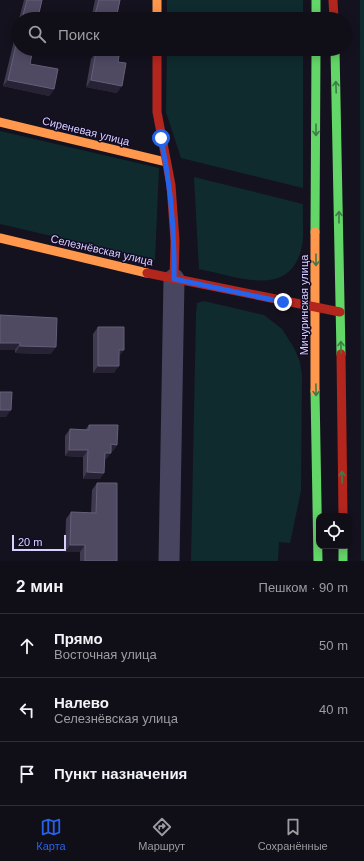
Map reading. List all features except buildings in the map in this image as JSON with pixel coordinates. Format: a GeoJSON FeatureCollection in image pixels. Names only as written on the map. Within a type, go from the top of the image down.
{"type":"FeatureCollection","features":[{"type":"Feature","properties":{"kind":"main road"},"geometry":{"type":"LineString","coordinates":[[157,0],[157,12]]}},
{"type":"Feature","properties":{"kind":"main road"},"geometry":{"type":"LineString","coordinates":[[316,0],[316,12]]}},
{"type":"Feature","properties":{"kind":"main road"},"geometry":{"type":"LineString","coordinates":[[333,0],[334,12]]}},
{"type":"Feature","properties":{"kind":"main road"},"geometry":{"type":"LineString","coordinates":[[157,56],[157,112],[170,185],[174,241],[174,279]]}},
{"type":"Feature","properties":{"kind":"main road","name":"Мичуринская улица"},"geometry":{"type":"LineString","coordinates":[[316,56],[318,561]]}},
{"type":"Feature","properties":{"kind":"main road"},"geometry":{"type":"LineString","coordinates":[[335,56],[339,187],[343,513]]}},
{"type":"Feature","properties":{"kind":"main road","name":"Сиреневая улица"},"geometry":{"type":"LineString","coordinates":[[0,122],[166,162]]}},
{"type":"Feature","properties":{"kind":"main road","name":"Селезнёвская улица"},"geometry":{"type":"LineString","coordinates":[[0,238],[174,279],[316,309],[340,312]]}},
{"type":"Feature","properties":{"kind":"main road"},"geometry":{"type":"LineString","coordinates":[[343,549],[343,561]]}},
{"type":"Feature","properties":{"kind":"street"},"geometry":{"type":"LineString","coordinates":[[169,561],[174,279]]}},
{"type":"Feature","properties":{"kind":"green space"},"geometry":{"type":"Polygon","coordinates":[[[167,0],[303,0],[303,12],[167,12],[167,0]]]}},
{"type":"Feature","properties":{"kind":"green space"},"geometry":{"type":"Polygon","coordinates":[[[360,0],[364,0],[364,561],[361,561],[360,0]]]}},
{"type":"Feature","properties":{"kind":"green space"},"geometry":{"type":"Polygon","coordinates":[[[167,56],[303,56],[303,188],[181,158],[166,112],[167,56]]]}},
{"type":"Feature","properties":{"kind":"green space"},"geometry":{"type":"Polygon","coordinates":[[[0,131],[159,168],[155,260],[0,224],[0,131]]]}},
{"type":"Feature","properties":{"kind":"green space"},"geometry":{"type":"Polygon","coordinates":[[[194,177],[303,204],[303,233],[301,250],[294,265],[285,275],[273,279],[244,279],[199,269],[194,177]]]}},
{"type":"Feature","properties":{"kind":"green space"},"geometry":{"type":"Polygon","coordinates":[[[204,301],[264,315],[282,329],[294,348],[300,362],[302,375],[301,491],[290,543],[279,542],[278,561],[191,561],[196,313],[197,303],[204,301]]]}},
{"type":"Feature","properties":{"kind":"traffic: fast"},"geometry":{"type":"LineString","coordinates":[[316,0],[316,12]]}},
{"type":"Feature","properties":{"kind":"traffic: fast"},"geometry":{"type":"LineString","coordinates":[[315,232],[316,56]]}},
{"type":"Feature","properties":{"kind":"traffic: fast"},"geometry":{"type":"LineString","coordinates":[[335,56],[341,354]]}},
{"type":"Feature","properties":{"kind":"traffic: fast"},"geometry":{"type":"LineString","coordinates":[[315,391],[318,561]]}},
{"type":"Feature","properties":{"kind":"traffic: fast"},"geometry":{"type":"LineString","coordinates":[[343,549],[343,561]]}},
{"type":"Feature","properties":{"kind":"traffic: slow"},"geometry":{"type":"LineString","coordinates":[[157,0],[157,12]]}},
{"type":"Feature","properties":{"kind":"traffic: slow"},"geometry":{"type":"LineString","coordinates":[[0,122],[166,162]]}},
{"type":"Feature","properties":{"kind":"traffic: slow"},"geometry":{"type":"LineString","coordinates":[[315,232],[315,391]]}},
{"type":"Feature","properties":{"kind":"traffic: slow"},"geometry":{"type":"LineString","coordinates":[[0,238],[147,273]]}},
{"type":"Feature","properties":{"kind":"traffic: jam"},"geometry":{"type":"LineString","coordinates":[[333,0],[334,12]]}},
{"type":"Feature","properties":{"kind":"traffic: jam"},"geometry":{"type":"LineString","coordinates":[[157,56],[157,112],[171,185],[175,241],[174,279]]}},
{"type":"Feature","properties":{"kind":"traffic: jam"},"geometry":{"type":"LineString","coordinates":[[147,273],[340,312]]}},
{"type":"Feature","properties":{"kind":"traffic: jam"},"geometry":{"type":"LineString","coordinates":[[341,354],[343,513]]}},
{"type":"Feature","properties":{"kind":"route"},"geometry":{"type":"LineString","coordinates":[[161,138],[170,185],[174,241],[174,279],[283,302]]}}]}
